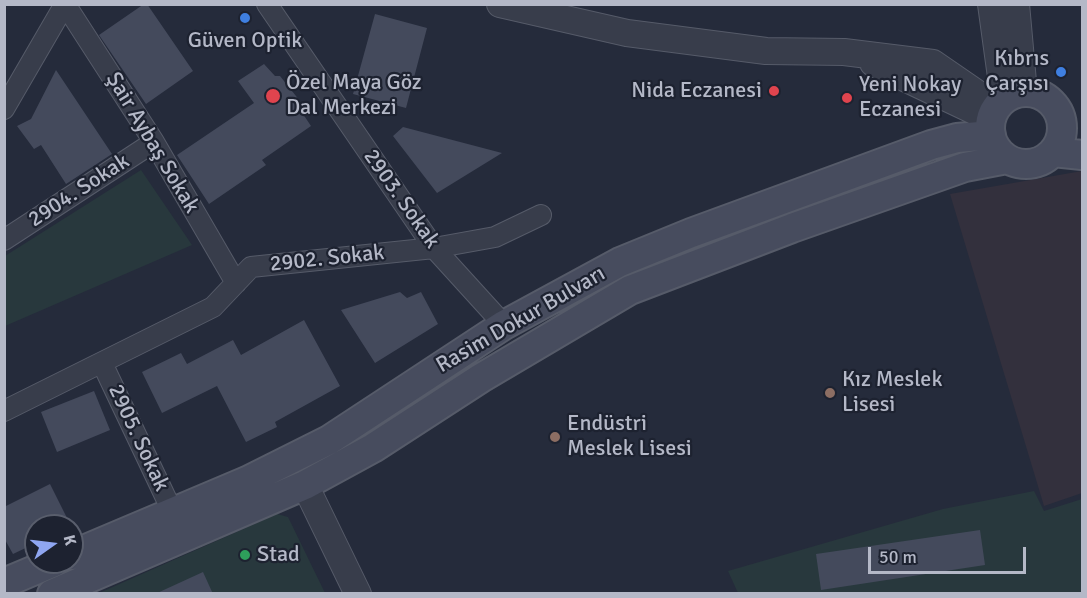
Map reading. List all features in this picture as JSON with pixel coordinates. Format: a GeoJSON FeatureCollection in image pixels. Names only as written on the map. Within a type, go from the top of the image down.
{"type":"FeatureCollection","features":[{"type":"Feature","properties":{"kind":"main road"},"geometry":{"type":"LineString","coordinates":[[1033,93],[1070,114],[1053,152],[1036,163],[1017,163],[1008,159],[994,144],[1001,111],[1033,93]]}},
{"type":"Feature","properties":{"kind":"main road","name":"Rasim Dokur Bulvarı"},"geometry":{"type":"LineString","coordinates":[[84,550],[247,481],[329,440],[504,325],[620,262],[691,233],[931,145],[957,138],[1001,111]]}},
{"type":"Feature","properties":{"kind":"main road"},"geometry":{"type":"LineString","coordinates":[[1053,152],[1083,154]]}},
{"type":"Feature","properties":{"kind":"main road"},"geometry":{"type":"LineString","coordinates":[[52,594],[305,485],[373,448],[481,378],[630,290],[792,228],[965,167],[1008,159]]}},
{"type":"Feature","properties":{"kind":"main road"},"geometry":{"type":"LineString","coordinates":[[4,583],[25,574]]}},
{"type":"Feature","properties":{"kind":"street"},"geometry":{"type":"LineString","coordinates":[[5,108],[65,4]]}},
{"type":"Feature","properties":{"kind":"street","name":"Şair Aybaş Sokak"},"geometry":{"type":"LineString","coordinates":[[65,4],[154,142],[236,283]]}},
{"type":"Feature","properties":{"kind":"street","name":"2903. Sokak"},"geometry":{"type":"LineString","coordinates":[[267,4],[434,249],[504,325]]}},
{"type":"Feature","properties":{"kind":"street"},"geometry":{"type":"LineString","coordinates":[[500,4],[627,33],[766,51],[844,52],[933,63],[1001,111]]}},
{"type":"Feature","properties":{"kind":"street"},"geometry":{"type":"LineString","coordinates":[[991,4],[1001,111]]}},
{"type":"Feature","properties":{"kind":"street"},"geometry":{"type":"LineString","coordinates":[[1001,111],[1016,4]]}},
{"type":"Feature","properties":{"kind":"street","name":"2904. Sokak"},"geometry":{"type":"LineString","coordinates":[[4,240],[154,142]]}},
{"type":"Feature","properties":{"kind":"street","name":"2902. Sokak"},"geometry":{"type":"LineString","coordinates":[[4,411],[213,307],[251,267],[434,249],[495,237],[541,215]]}},
{"type":"Feature","properties":{"kind":"street","name":"2905. Sokak"},"geometry":{"type":"LineString","coordinates":[[102,363],[173,513]]}},
{"type":"Feature","properties":{"kind":"street"},"geometry":{"type":"LineString","coordinates":[[305,485],[358,594]]}},
{"type":"Feature","properties":{"kind":"shaded area"},"geometry":{"type":"Polygon","coordinates":[[[141,170],[192,245],[5,326],[5,256],[141,170]]]}},
{"type":"Feature","properties":{"kind":"shaded area"},"geometry":{"type":"Polygon","coordinates":[[[1082,171],[1082,493],[1044,506],[950,194],[1082,171]]]}},
{"type":"Feature","properties":{"kind":"shaded area"},"geometry":{"type":"Polygon","coordinates":[[[1034,491],[1044,511],[1082,499],[1082,593],[738,593],[728,571],[943,509],[1034,491]]]}},
{"type":"Feature","properties":{"kind":"shaded area","name":"Stad"},"geometry":{"type":"Polygon","coordinates":[[[277,514],[288,517],[325,593],[97,594],[277,514]]]}},
{"type":"Feature","properties":{"kind":"building"},"geometry":{"type":"Polygon","coordinates":[[[147,4],[193,71],[146,104],[99,35],[147,4]]]}},
{"type":"Feature","properties":{"kind":"building"},"geometry":{"type":"Polygon","coordinates":[[[375,14],[427,28],[406,108],[353,94],[375,14]]]}},
{"type":"Feature","properties":{"kind":"building"},"geometry":{"type":"Polygon","coordinates":[[[264,64],[275,76],[280,76],[308,111],[303,114],[311,126],[262,160],[266,165],[209,204],[177,155],[254,103],[238,81],[264,64]]]}},
{"type":"Feature","properties":{"kind":"building"},"geometry":{"type":"Polygon","coordinates":[[[56,70],[112,154],[66,184],[41,145],[34,149],[17,126],[31,119],[56,70]]]}},
{"type":"Feature","properties":{"kind":"building"},"geometry":{"type":"Polygon","coordinates":[[[403,127],[502,153],[437,193],[393,136],[403,127]]]}},
{"type":"Feature","properties":{"kind":"building"},"geometry":{"type":"Polygon","coordinates":[[[400,292],[407,298],[421,292],[438,324],[375,363],[341,310],[400,292]]]}},
{"type":"Feature","properties":{"kind":"building"},"geometry":{"type":"Polygon","coordinates":[[[304,320],[340,386],[275,422],[277,427],[246,442],[217,386],[162,413],[142,372],[181,353],[187,364],[233,340],[241,355],[304,320]]]}},
{"type":"Feature","properties":{"kind":"building"},"geometry":{"type":"Polygon","coordinates":[[[94,391],[110,430],[57,452],[41,412],[94,391]]]}},
{"type":"Feature","properties":{"kind":"building"},"geometry":{"type":"Polygon","coordinates":[[[50,484],[65,514],[24,514],[24,549],[13,554],[4,538],[4,507],[50,484]]]}},
{"type":"Feature","properties":{"kind":"building"},"geometry":{"type":"Polygon","coordinates":[[[980,530],[985,565],[821,590],[816,554],[980,530]]]}},
{"type":"Feature","properties":{"kind":"building"},"geometry":{"type":"Polygon","coordinates":[[[203,572],[213,594],[155,594],[203,572]]]}},
{"type":"Feature","properties":{"kind":"place","name":"Güven Optik"},"geometry":{"type":"Point","coordinates":[245,18]}},
{"type":"Feature","properties":{"kind":"place","name":"Kıbrıs Çarşısı"},"geometry":{"type":"Point","coordinates":[1061,72]}},
{"type":"Feature","properties":{"kind":"place","name":"Nida Eczanesi"},"geometry":{"type":"Point","coordinates":[774,91]}},
{"type":"Feature","properties":{"kind":"place","name":"Özel Maya Göz Dal Merkezi"},"geometry":{"type":"Point","coordinates":[273,96]}},
{"type":"Feature","properties":{"kind":"place","name":"Yeni Nokay Eczanesi"},"geometry":{"type":"Point","coordinates":[847,98]}},
{"type":"Feature","properties":{"kind":"place","name":"Kız Meslek Lisesi"},"geometry":{"type":"Point","coordinates":[830,393]}},
{"type":"Feature","properties":{"kind":"place","name":"Endüstri Meslek Lisesi"},"geometry":{"type":"Point","coordinates":[555,437]}},
{"type":"Feature","properties":{"kind":"place","name":"Stad"},"geometry":{"type":"Point","coordinates":[245,555]}}]}
